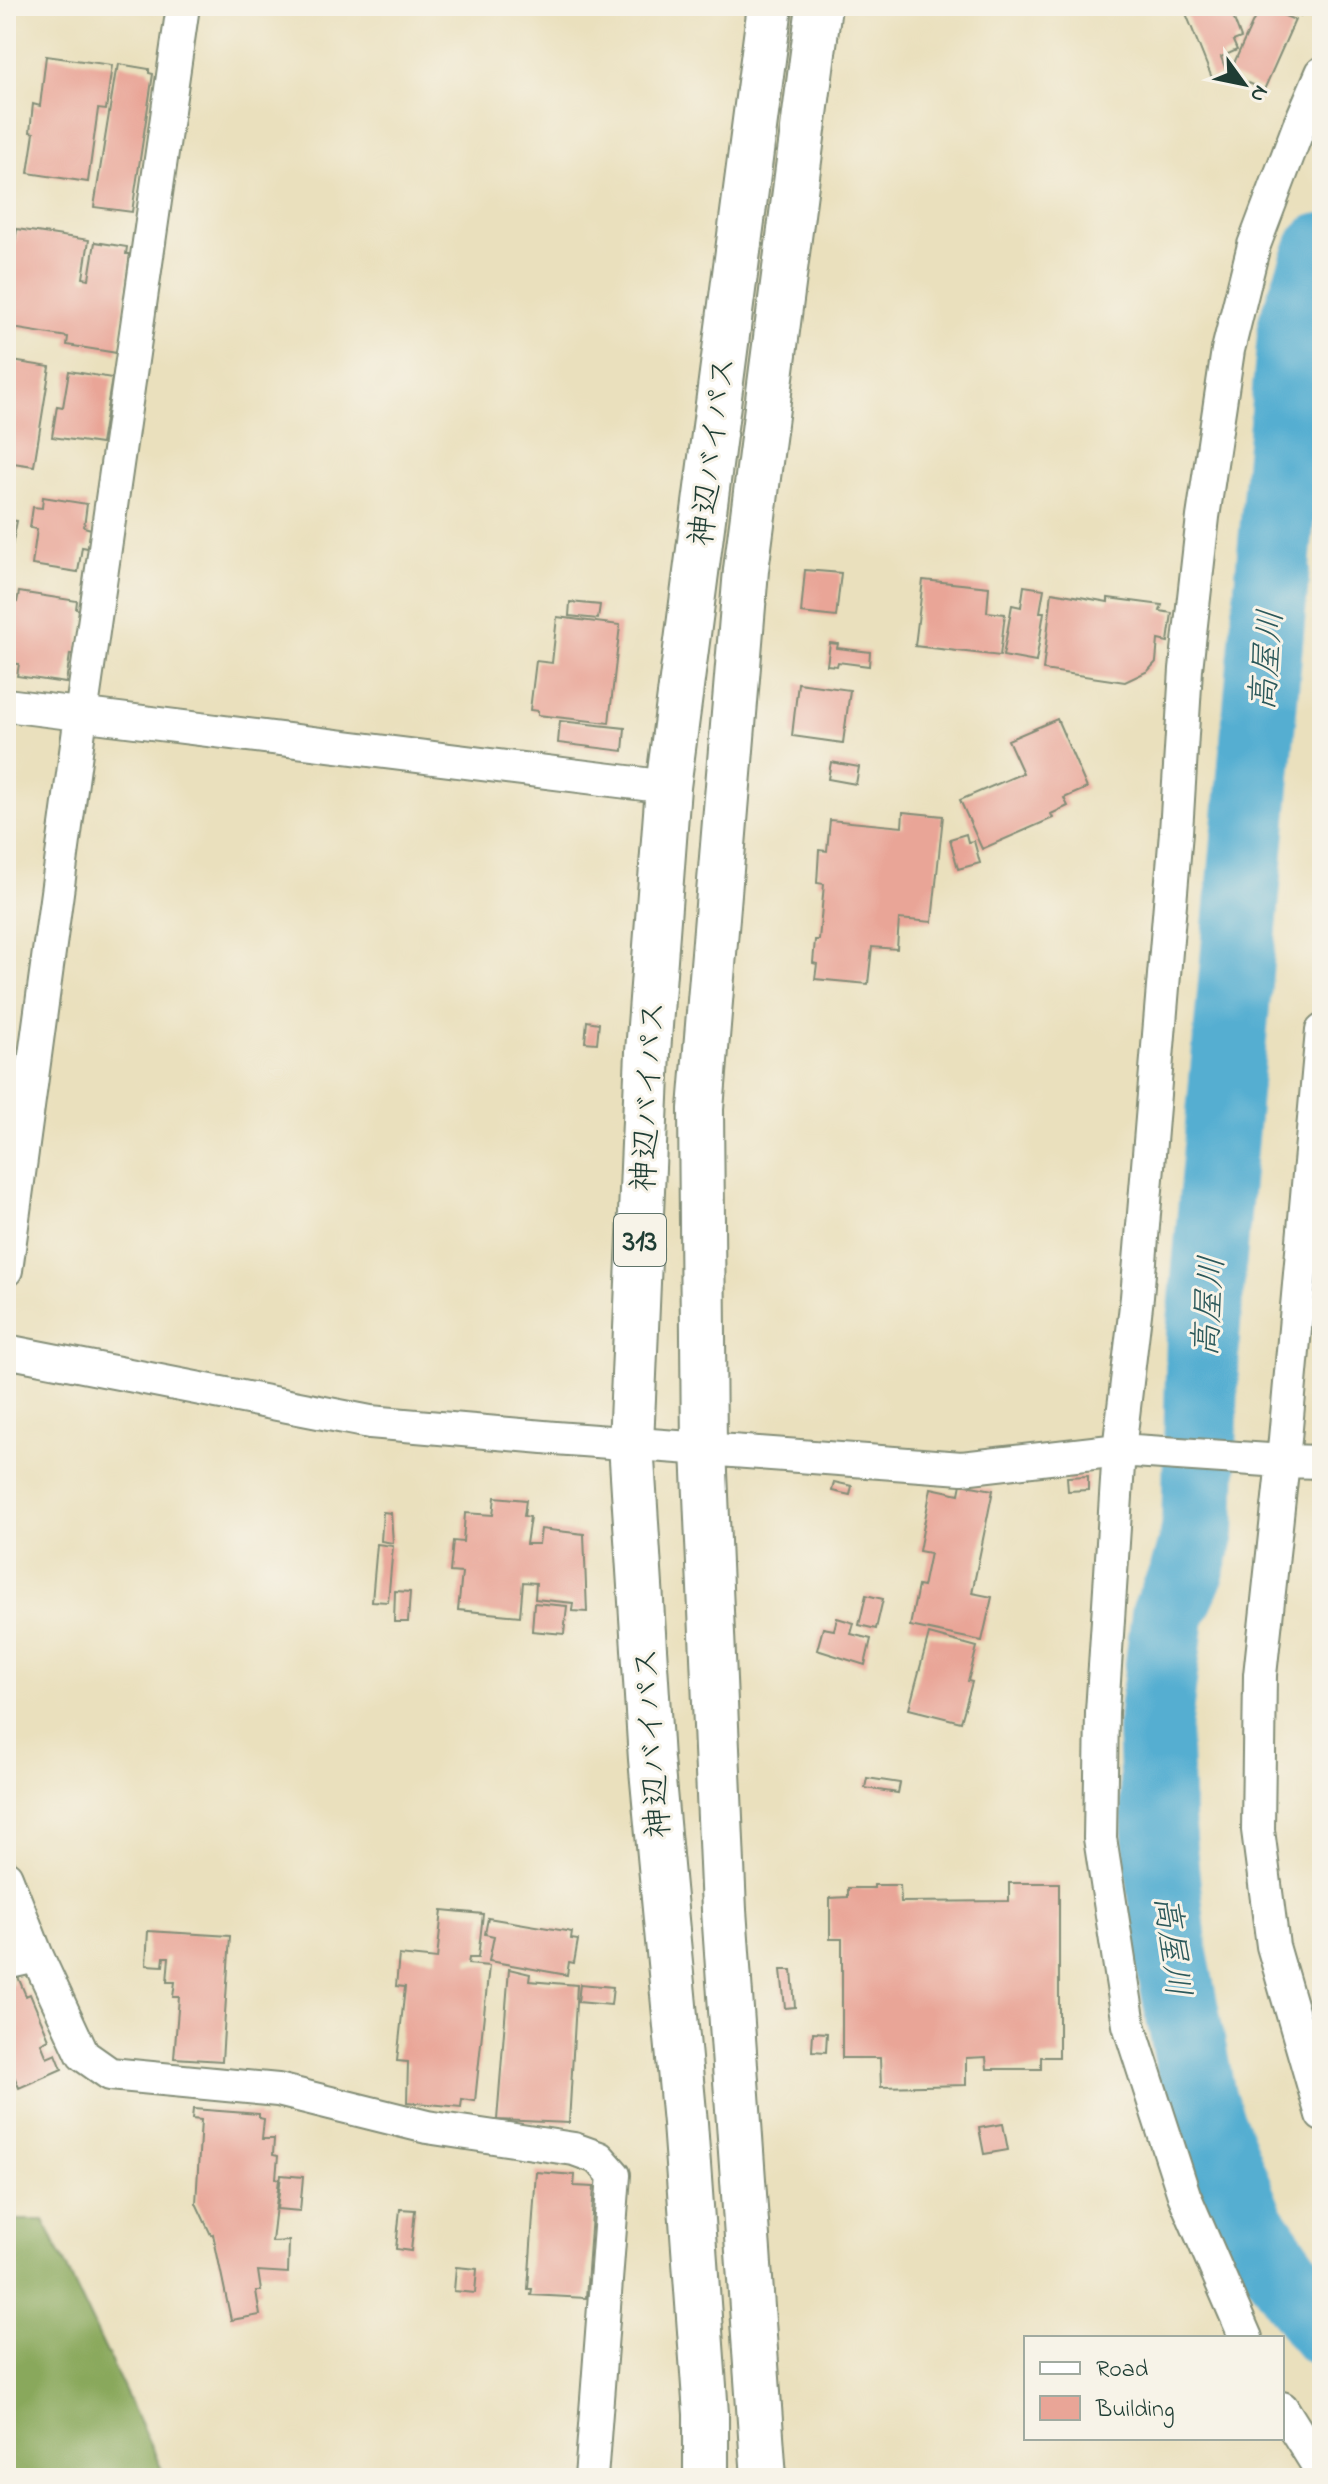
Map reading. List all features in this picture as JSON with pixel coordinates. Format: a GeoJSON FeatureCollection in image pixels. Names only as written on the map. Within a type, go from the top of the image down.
{"type":"FeatureCollection","features":[{"type":"Feature","properties":{"kind":"highway","name":"神辺バイパス"},"geometry":{"type":"LineString","coordinates":[[706,2478],[706,2414],[686,2138],[651,1759],[631,1444],[648,1052],[668,787],[770,6]]}},
{"type":"Feature","properties":{"kind":"highway","name":"神辺バイパス"},"geometry":{"type":"LineString","coordinates":[[764,2478],[724,1910],[704,1449],[701,1109],[746,570],[819,6]]}},
{"type":"Feature","properties":{"kind":"street"},"geometry":{"type":"LineString","coordinates":[[6,1270],[81,715],[183,6]]}},
{"type":"Feature","properties":{"kind":"street"},"geometry":{"type":"LineString","coordinates":[[1245,2336],[1184,2195],[1129,2025],[1100,1838],[1102,1712],[1130,1451],[1137,1297],[1176,832],[1186,669],[1203,517],[1228,350],[1254,245],[1322,73]]}},
{"type":"Feature","properties":{"kind":"street"},"geometry":{"type":"LineString","coordinates":[[6,705],[668,787]]}},
{"type":"Feature","properties":{"kind":"street"},"geometry":{"type":"LineString","coordinates":[[1322,1031],[1278,1461],[1260,1675],[1258,1830],[1273,1946],[1322,2115]]}},
{"type":"Feature","properties":{"kind":"street"},"geometry":{"type":"LineString","coordinates":[[6,1351],[370,1422],[962,1468],[1130,1451],[1322,1462]]}},
{"type":"Feature","properties":{"kind":"street"},"geometry":{"type":"LineString","coordinates":[[6,1877],[21,1959],[83,2055],[110,2074],[278,2090],[427,2127],[574,2149],[599,2158],[614,2175],[591,2478]]}},
{"type":"Feature","properties":{"kind":"street"},"geometry":{"type":"LineString","coordinates":[[1284,2411],[1322,2472]]}},
{"type":"Feature","properties":{"kind":"green space"},"geometry":{"type":"Polygon","coordinates":[[[6,2220],[44,2220],[166,2478],[6,2478],[6,2220]]]}},
{"type":"Feature","properties":{"kind":"building"},"geometry":{"type":"Polygon","coordinates":[[[1183,6],[1229,6],[1241,38],[1233,41],[1237,50],[1221,57],[1227,72],[1212,78],[1183,6]]]}},
{"type":"Feature","properties":{"kind":"building"},"geometry":{"type":"Polygon","coordinates":[[[1260,6],[1295,20],[1264,90],[1229,74],[1260,6]]]}},
{"type":"Feature","properties":{"kind":"building"},"geometry":{"type":"Polygon","coordinates":[[[1275,6],[1305,6],[1301,16],[1275,6]]]}},
{"type":"Feature","properties":{"kind":"building"},"geometry":{"type":"Polygon","coordinates":[[[46,56],[112,65],[106,110],[98,109],[88,182],[28,173],[34,133],[30,132],[33,104],[40,106],[46,56]]]}},
{"type":"Feature","properties":{"kind":"building"},"geometry":{"type":"Polygon","coordinates":[[[119,64],[149,69],[149,73],[153,74],[132,212],[94,207],[119,64]]]}},
{"type":"Feature","properties":{"kind":"building"},"geometry":{"type":"Polygon","coordinates":[[[17,229],[89,240],[83,278],[89,279],[95,242],[127,247],[126,254],[130,254],[117,353],[67,345],[68,337],[6,327],[6,273],[10,273],[17,229]]]}},
{"type":"Feature","properties":{"kind":"building"},"geometry":{"type":"Polygon","coordinates":[[[6,360],[50,367],[34,466],[6,462],[6,360]]]}},
{"type":"Feature","properties":{"kind":"building"},"geometry":{"type":"Polygon","coordinates":[[[69,371],[112,378],[101,444],[52,437],[57,406],[63,407],[69,371]]]}},
{"type":"Feature","properties":{"kind":"building"},"geometry":{"type":"Polygon","coordinates":[[[43,497],[87,504],[84,527],[91,529],[88,548],[82,547],[78,572],[32,565],[37,529],[30,528],[33,507],[42,508],[43,497]]]}},
{"type":"Feature","properties":{"kind":"building"},"geometry":{"type":"Polygon","coordinates":[[[6,520],[17,521],[7,570],[6,570],[6,520]]]}},
{"type":"Feature","properties":{"kind":"building"},"geometry":{"type":"Polygon","coordinates":[[[805,570],[841,573],[836,617],[801,613],[805,570]]]}},
{"type":"Feature","properties":{"kind":"building"},"geometry":{"type":"Polygon","coordinates":[[[923,580],[989,587],[987,612],[1005,614],[1000,656],[915,646],[923,580]]]}},
{"type":"Feature","properties":{"kind":"building"},"geometry":{"type":"Polygon","coordinates":[[[1024,586],[1044,589],[1040,612],[1044,612],[1036,662],[1003,656],[1012,605],[1021,607],[1024,586]]]}},
{"type":"Feature","properties":{"kind":"building"},"geometry":{"type":"Polygon","coordinates":[[[19,592],[77,601],[76,609],[83,610],[77,655],[70,654],[66,683],[17,676],[19,664],[6,663],[12,601],[17,602],[19,592]]]}},
{"type":"Feature","properties":{"kind":"building"},"geometry":{"type":"Polygon","coordinates":[[[1052,592],[1108,602],[1108,598],[1162,605],[1160,611],[1172,613],[1168,642],[1158,640],[1156,662],[1148,671],[1125,682],[1043,670],[1052,592]]]}},
{"type":"Feature","properties":{"kind":"building"},"geometry":{"type":"Polygon","coordinates":[[[570,602],[600,605],[598,619],[569,616],[570,602]]]}},
{"type":"Feature","properties":{"kind":"building"},"geometry":{"type":"Polygon","coordinates":[[[557,617],[620,625],[609,723],[538,715],[538,711],[530,710],[536,661],[552,663],[557,617]]]}},
{"type":"Feature","properties":{"kind":"building"},"geometry":{"type":"Polygon","coordinates":[[[830,643],[838,644],[837,648],[870,652],[869,666],[838,662],[837,666],[827,665],[830,643]]]}},
{"type":"Feature","properties":{"kind":"building"},"geometry":{"type":"Polygon","coordinates":[[[798,683],[850,690],[843,743],[792,736],[798,683]]]}},
{"type":"Feature","properties":{"kind":"building"},"geometry":{"type":"Polygon","coordinates":[[[1057,719],[1087,788],[1064,798],[1068,806],[1051,814],[1053,818],[982,849],[960,800],[1023,773],[1008,740],[1057,719]]]}},
{"type":"Feature","properties":{"kind":"building"},"geometry":{"type":"Polygon","coordinates":[[[560,721],[625,728],[623,751],[558,743],[560,721]]]}},
{"type":"Feature","properties":{"kind":"building"},"geometry":{"type":"Polygon","coordinates":[[[831,762],[859,767],[856,784],[828,779],[831,762]]]}},
{"type":"Feature","properties":{"kind":"building"},"geometry":{"type":"Polygon","coordinates":[[[903,812],[943,816],[932,922],[899,919],[897,949],[872,947],[868,984],[815,979],[815,940],[819,940],[824,884],[817,883],[819,850],[827,851],[830,820],[902,827],[903,812]]]}},
{"type":"Feature","properties":{"kind":"building"},"geometry":{"type":"Polygon","coordinates":[[[966,834],[968,842],[974,841],[980,863],[958,869],[950,839],[966,834]]]}},
{"type":"Feature","properties":{"kind":"building"},"geometry":{"type":"Polygon","coordinates":[[[587,1021],[599,1023],[597,1043],[585,1042],[587,1021]]]}},
{"type":"Feature","properties":{"kind":"building"},"geometry":{"type":"Polygon","coordinates":[[[1088,1476],[1088,1490],[1068,1491],[1067,1477],[1088,1476]]]}},
{"type":"Feature","properties":{"kind":"building"},"geometry":{"type":"Polygon","coordinates":[[[834,1482],[852,1486],[850,1495],[832,1491],[834,1482]]]}},
{"type":"Feature","properties":{"kind":"building"},"geometry":{"type":"Polygon","coordinates":[[[961,1484],[993,1490],[972,1593],[992,1597],[982,1641],[910,1626],[918,1586],[923,1587],[930,1553],[919,1551],[931,1488],[959,1494],[961,1484]]]}},
{"type":"Feature","properties":{"kind":"building"},"geometry":{"type":"Polygon","coordinates":[[[495,1497],[526,1500],[524,1516],[530,1517],[526,1544],[539,1544],[541,1529],[584,1534],[587,1612],[572,1611],[573,1603],[535,1599],[536,1583],[523,1582],[520,1616],[458,1610],[462,1573],[450,1572],[453,1541],[463,1542],[465,1513],[493,1515],[495,1497]]]}},
{"type":"Feature","properties":{"kind":"building"},"geometry":{"type":"Polygon","coordinates":[[[383,1512],[391,1513],[393,1543],[381,1541],[383,1512]]]}},
{"type":"Feature","properties":{"kind":"building"},"geometry":{"type":"Polygon","coordinates":[[[377,1544],[393,1546],[388,1602],[372,1601],[377,1544]]]}},
{"type":"Feature","properties":{"kind":"building"},"geometry":{"type":"Polygon","coordinates":[[[395,1591],[410,1592],[408,1622],[394,1622],[395,1591]]]}},
{"type":"Feature","properties":{"kind":"building"},"geometry":{"type":"Polygon","coordinates":[[[866,1595],[883,1599],[876,1629],[859,1625],[866,1595]]]}},
{"type":"Feature","properties":{"kind":"building"},"geometry":{"type":"Polygon","coordinates":[[[534,1603],[567,1606],[564,1634],[532,1631],[534,1603]]]}},
{"type":"Feature","properties":{"kind":"building"},"geometry":{"type":"Polygon","coordinates":[[[837,1618],[854,1623],[851,1634],[871,1639],[865,1665],[817,1650],[823,1628],[834,1630],[837,1618]]]}},
{"type":"Feature","properties":{"kind":"building"},"geometry":{"type":"Polygon","coordinates":[[[929,1634],[977,1647],[968,1681],[972,1682],[961,1722],[909,1709],[929,1634]]]}},
{"type":"Feature","properties":{"kind":"building"},"geometry":{"type":"Polygon","coordinates":[[[867,1778],[900,1783],[898,1793],[865,1788],[867,1778]]]}},
{"type":"Feature","properties":{"kind":"building"},"geometry":{"type":"Polygon","coordinates":[[[1009,1883],[1059,1883],[1059,2057],[1041,2057],[1041,2069],[987,2069],[986,2057],[966,2058],[966,2085],[881,2087],[880,2058],[842,2058],[842,1939],[830,1939],[830,1898],[848,1897],[848,1888],[900,1885],[901,1902],[1009,1901],[1009,1883]]]}},
{"type":"Feature","properties":{"kind":"building"},"geometry":{"type":"Polygon","coordinates":[[[442,1910],[483,1914],[478,1958],[469,1958],[468,1964],[489,1966],[475,2101],[462,2099],[461,2107],[407,2102],[408,2062],[397,2061],[405,1987],[396,1986],[399,1955],[437,1959],[442,1910]]]}},
{"type":"Feature","properties":{"kind":"building"},"geometry":{"type":"Polygon","coordinates":[[[488,1918],[572,1932],[571,1939],[578,1940],[574,1963],[569,1962],[567,1975],[489,1961],[494,1936],[485,1934],[488,1918]]]}},
{"type":"Feature","properties":{"kind":"building"},"geometry":{"type":"Polygon","coordinates":[[[148,1931],[230,1936],[222,2061],[174,2058],[179,1997],[173,1997],[175,1982],[167,1982],[169,1957],[164,1957],[163,1966],[146,1965],[148,1931]]]}},
{"type":"Feature","properties":{"kind":"building"},"geometry":{"type":"Polygon","coordinates":[[[509,1969],[530,1974],[529,1981],[577,1985],[569,2123],[497,2120],[509,1969]]]}},
{"type":"Feature","properties":{"kind":"building"},"geometry":{"type":"Polygon","coordinates":[[[781,1970],[792,1970],[795,2007],[785,2008],[781,1970]]]}},
{"type":"Feature","properties":{"kind":"building"},"geometry":{"type":"Polygon","coordinates":[[[18,1977],[26,1996],[30,1994],[49,2039],[41,2043],[47,2058],[56,2054],[62,2069],[19,2088],[6,2057],[6,1987],[14,1984],[12,1980],[18,1977]]]}},
{"type":"Feature","properties":{"kind":"building"},"geometry":{"type":"Polygon","coordinates":[[[580,1984],[613,1987],[611,2005],[578,2002],[580,1984]]]}},
{"type":"Feature","properties":{"kind":"building"},"geometry":{"type":"Polygon","coordinates":[[[813,2032],[827,2033],[826,2052],[812,2051],[813,2032]]]}},
{"type":"Feature","properties":{"kind":"building"},"geometry":{"type":"Polygon","coordinates":[[[193,2109],[259,2114],[259,2118],[264,2119],[262,2139],[274,2139],[273,2155],[278,2156],[276,2178],[279,2179],[272,2242],[289,2241],[288,2273],[258,2271],[261,2291],[256,2291],[260,2315],[231,2320],[213,2234],[196,2203],[201,2120],[192,2119],[193,2109]]]}},
{"type":"Feature","properties":{"kind":"building"},"geometry":{"type":"Polygon","coordinates":[[[1003,2124],[1008,2150],[984,2154],[979,2128],[1003,2124]]]}},
{"type":"Feature","properties":{"kind":"building"},"geometry":{"type":"Polygon","coordinates":[[[536,2172],[575,2175],[574,2186],[594,2187],[586,2298],[531,2295],[532,2289],[528,2289],[536,2172]]]}},
{"type":"Feature","properties":{"kind":"building"},"geometry":{"type":"Polygon","coordinates":[[[281,2175],[303,2177],[300,2211],[277,2209],[281,2175]]]}},
{"type":"Feature","properties":{"kind":"building"},"geometry":{"type":"Polygon","coordinates":[[[400,2209],[415,2210],[411,2251],[396,2249],[400,2209]]]}},
{"type":"Feature","properties":{"kind":"building"},"geometry":{"type":"Polygon","coordinates":[[[456,2267],[477,2269],[475,2293],[454,2291],[456,2267]]]}},
{"type":"Feature","properties":{"kind":"waterway","name":"高屋川"},"geometry":{"type":"LineString","coordinates":[[1322,250],[1295,325],[1203,1334],[1198,1532],[1186,1575],[1168,1615],[1154,1729],[1159,1839],[1171,1955],[1200,2102],[1248,2223],[1322,2328]]}}]}
